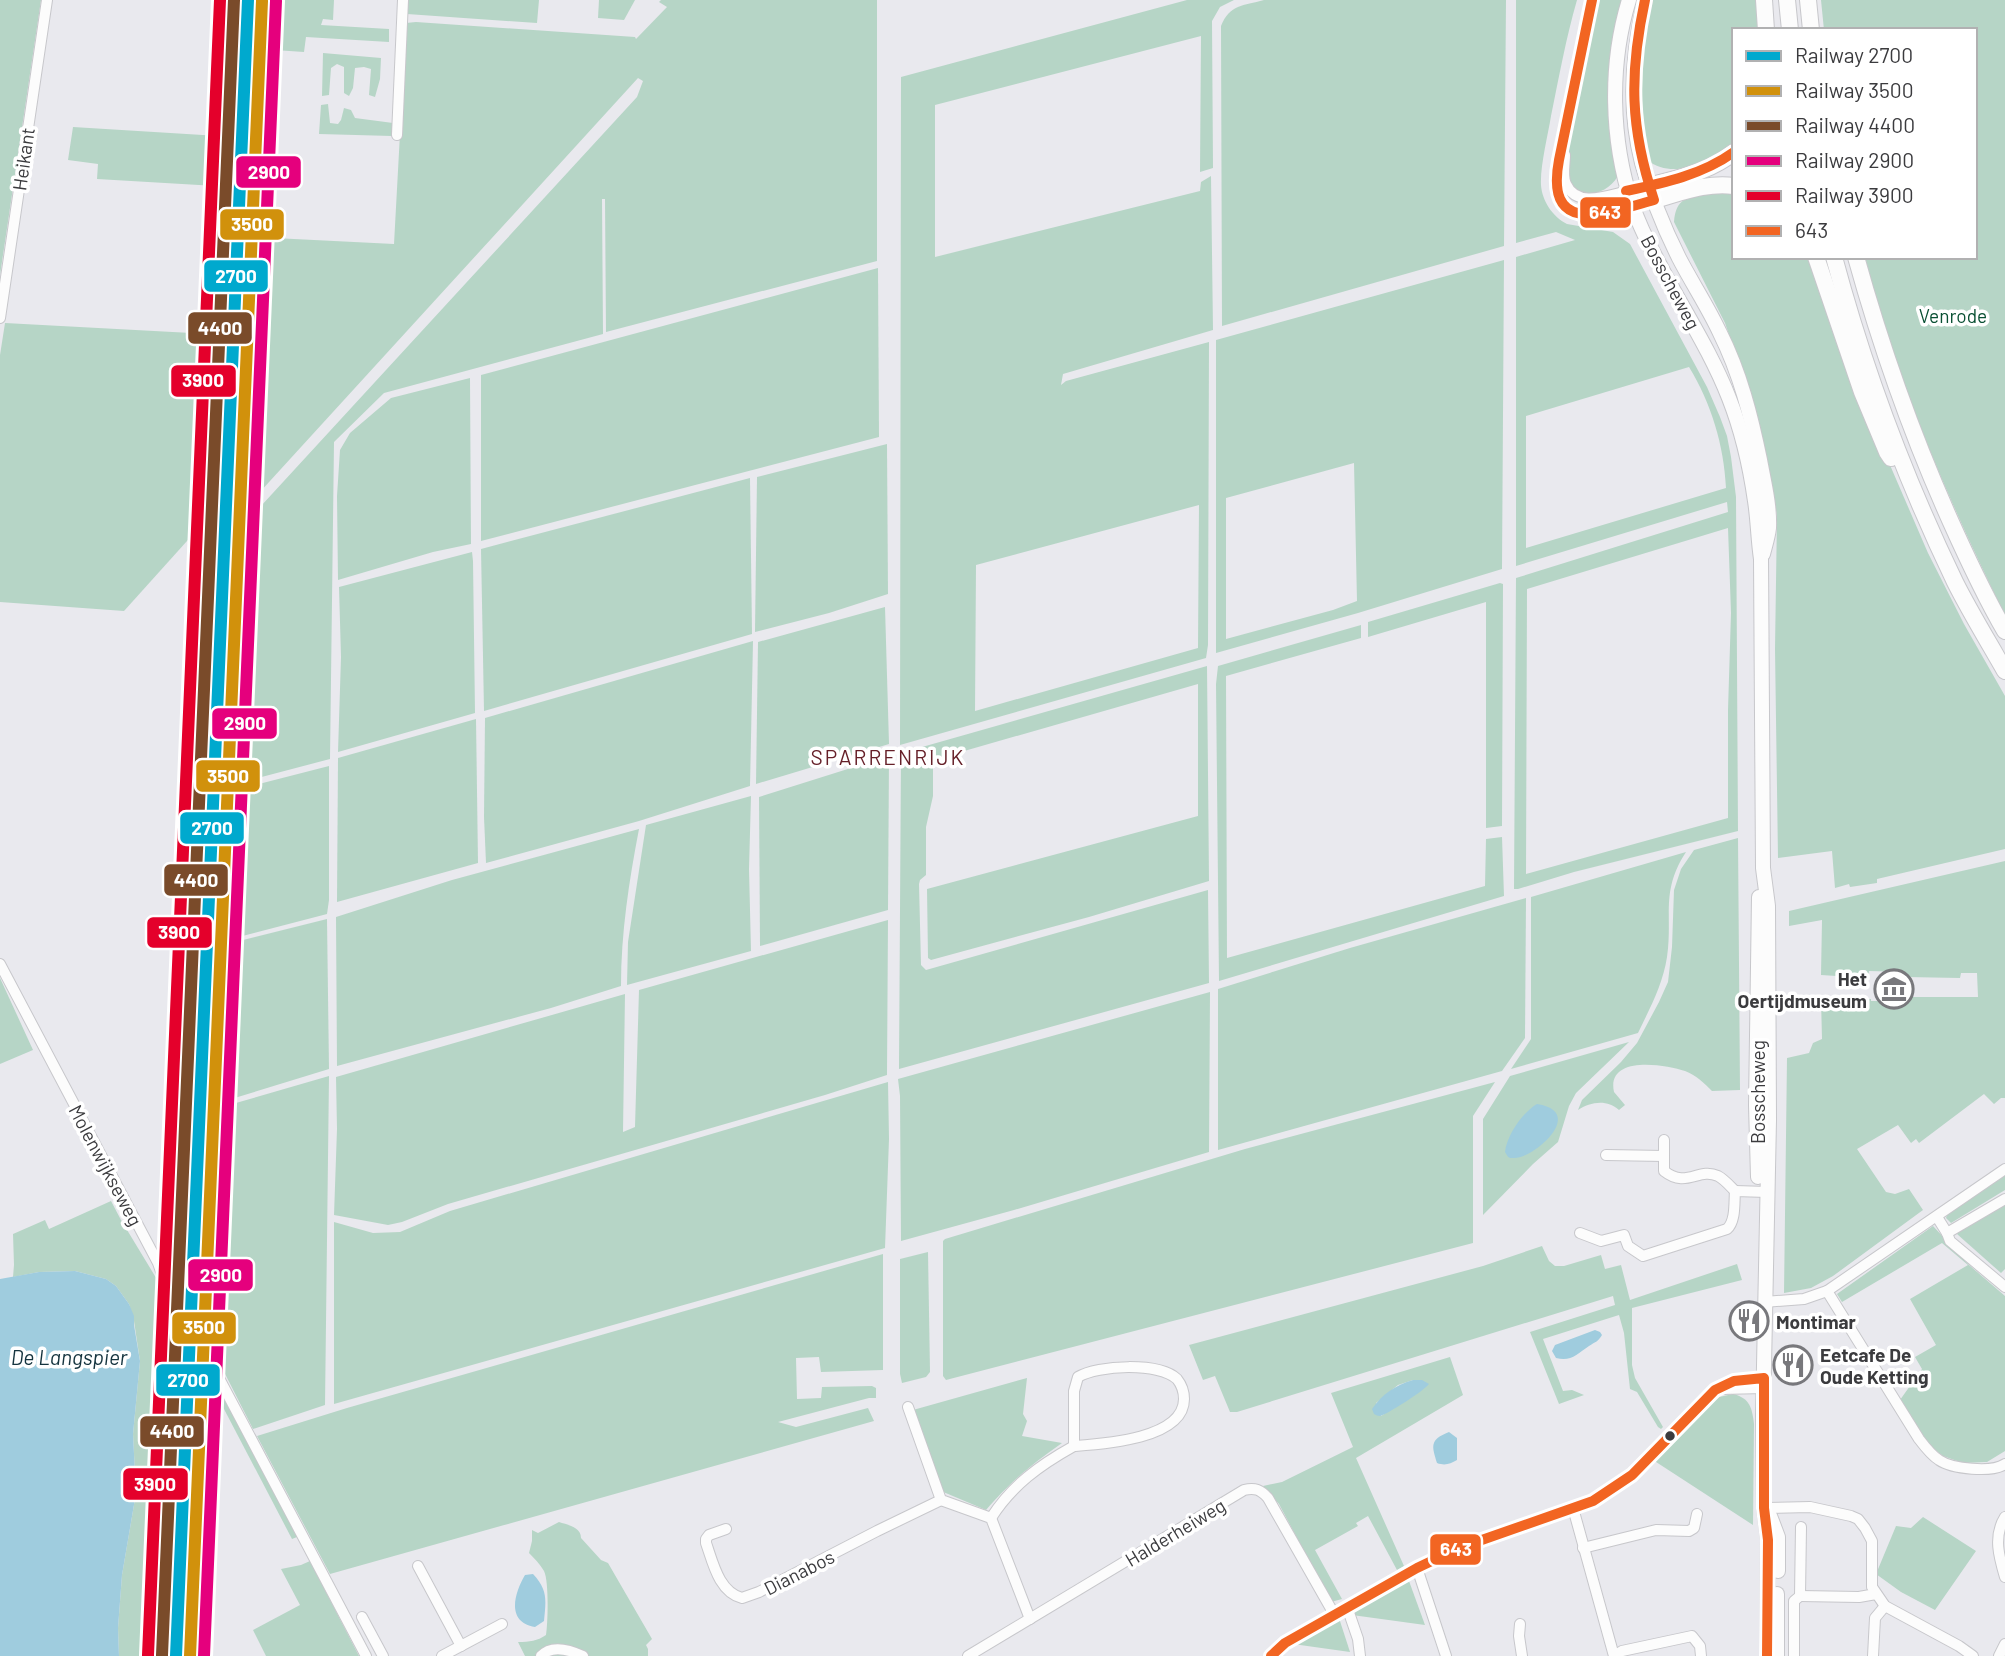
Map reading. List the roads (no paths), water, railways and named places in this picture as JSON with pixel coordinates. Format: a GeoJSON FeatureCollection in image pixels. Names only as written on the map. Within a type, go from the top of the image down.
{"type":"FeatureCollection","features":[{"type":"Feature","properties":{"kind":"highway"},"geometry":{"type":"LineString","coordinates":[[1764,0],[1766,28]]}},
{"type":"Feature","properties":{"kind":"highway"},"geometry":{"type":"LineString","coordinates":[[1787,0],[1790,28]]}},
{"type":"Feature","properties":{"kind":"highway"},"geometry":{"type":"LineString","coordinates":[[1808,0],[1811,28]]}},
{"type":"Feature","properties":{"kind":"highway"},"geometry":{"type":"LineString","coordinates":[[1652,193],[1723,161],[1732,154]]}},
{"type":"Feature","properties":{"kind":"highway"},"geometry":{"type":"LineString","coordinates":[[1652,193],[1732,186]]}},
{"type":"Feature","properties":{"kind":"highway"},"geometry":{"type":"LineString","coordinates":[[1817,259],[1862,392],[1887,452],[1911,485]]}},
{"type":"Feature","properties":{"kind":"highway"},"geometry":{"type":"LineString","coordinates":[[1835,259],[1865,361],[1911,485],[1956,584],[2005,671]]}},
{"type":"Feature","properties":{"kind":"highway"},"geometry":{"type":"LineString","coordinates":[[1857,259],[1875,327],[1933,484],[1973,572],[2005,631]]}},
{"type":"Feature","properties":{"kind":"main road","name":"Bosscheweg"},"geometry":{"type":"LineString","coordinates":[[1629,0],[1617,57],[1616,98],[1618,131],[1629,191],[1660,266],[1705,345],[1730,401],[1749,463],[1761,559],[1763,868],[1768,906],[1769,1120],[1758,1231],[1765,1268],[1764,1508],[1768,1540],[1767,1656]]}},
{"type":"Feature","properties":{"kind":"main road","name":"Bosscheweg"},"geometry":{"type":"LineString","coordinates":[[1646,0],[1637,33],[1633,71],[1635,129],[1652,193],[1679,259],[1720,332],[1753,424],[1768,503],[1769,530],[1761,559]]}},
{"type":"Feature","properties":{"kind":"main road"},"geometry":{"type":"LineString","coordinates":[[1629,191],[1652,193]]}},
{"type":"Feature","properties":{"kind":"main road"},"geometry":{"type":"LineString","coordinates":[[1633,206],[1652,193]]}},
{"type":"Feature","properties":{"kind":"main road","name":"Bosscheweg"},"geometry":{"type":"LineString","coordinates":[[1764,1508],[1772,1518],[1778,1537],[1777,1656]]}},
{"type":"Feature","properties":{"kind":"street","name":"Heikant"},"geometry":{"type":"LineString","coordinates":[[0,318],[47,0]]}},
{"type":"Feature","properties":{"kind":"street"},"geometry":{"type":"LineString","coordinates":[[397,135],[403,0]]}},
{"type":"Feature","properties":{"kind":"street"},"geometry":{"type":"LineString","coordinates":[[1592,0],[1559,156],[1556,182],[1558,197],[1566,209],[1581,215],[1595,216],[1633,206]]}},
{"type":"Feature","properties":{"kind":"street"},"geometry":{"type":"LineString","coordinates":[[1564,141],[1564,176],[1566,185],[1572,192],[1592,200],[1629,191]]}},
{"type":"Feature","properties":{"kind":"street","name":"Molenwijkseweg"},"geometry":{"type":"LineString","coordinates":[[0,964],[158,1263],[168,1291],[168,1313],[172,1327],[201,1349],[210,1361],[366,1656]]}},
{"type":"Feature","properties":{"kind":"street"},"geometry":{"type":"LineString","coordinates":[[1664,1140],[1664,1171],[1671,1177],[1681,1180],[1711,1174],[1722,1179],[1735,1191],[1762,1192]]}},
{"type":"Feature","properties":{"kind":"street"},"geometry":{"type":"LineString","coordinates":[[1606,1155],[1664,1156]]}},
{"type":"Feature","properties":{"kind":"street"},"geometry":{"type":"LineString","coordinates":[[1764,1302],[1804,1299],[1827,1291],[2005,1169]]}},
{"type":"Feature","properties":{"kind":"street"},"geometry":{"type":"LineString","coordinates":[[1580,1233],[1601,1241],[1624,1235],[1628,1246],[1643,1256],[1727,1229],[1731,1226],[1735,1191]]}},
{"type":"Feature","properties":{"kind":"street"},"geometry":{"type":"LineString","coordinates":[[1947,1233],[2005,1199]]}},
{"type":"Feature","properties":{"kind":"street"},"geometry":{"type":"LineString","coordinates":[[1937,1217],[1950,1241],[2005,1287]]}},
{"type":"Feature","properties":{"kind":"street"},"geometry":{"type":"LineString","coordinates":[[1827,1291],[1919,1439],[1935,1458],[1955,1466],[2002,1470]]}},
{"type":"Feature","properties":{"kind":"street"},"geometry":{"type":"LineString","coordinates":[[991,1518],[1026,1477],[1074,1446],[1127,1439],[1153,1432],[1169,1424],[1179,1416],[1184,1407],[1184,1392],[1177,1379],[1164,1372],[1132,1367],[1093,1371],[1078,1377],[1074,1391],[1074,1446]]}},
{"type":"Feature","properties":{"kind":"street"},"geometry":{"type":"LineString","coordinates":[[1271,1656],[1285,1643],[1417,1568],[1477,1541],[1593,1501],[1632,1475],[1715,1390],[1734,1381],[1764,1383]]}},
{"type":"Feature","properties":{"kind":"street"},"geometry":{"type":"LineString","coordinates":[[908,1407],[942,1500],[991,1518],[1030,1619]]}},
{"type":"Feature","properties":{"kind":"street","name":"Halderheiweg"},"geometry":{"type":"LineString","coordinates":[[968,1656],[1249,1489],[1263,1492],[1268,1499],[1334,1614]]}},
{"type":"Feature","properties":{"kind":"street","name":"Dianabos"},"geometry":{"type":"LineString","coordinates":[[726,1529],[709,1535],[706,1543],[722,1584],[728,1592],[742,1598],[942,1500]]}},
{"type":"Feature","properties":{"kind":"street"},"geometry":{"type":"LineString","coordinates":[[1764,1508],[1810,1507],[1858,1519],[1872,1541],[1872,1587],[1885,1606],[1973,1656]]}},
{"type":"Feature","properties":{"kind":"street"},"geometry":{"type":"LineString","coordinates":[[1573,1508],[1614,1656],[1622,1651],[1692,1636],[1700,1646],[1701,1656]]}},
{"type":"Feature","properties":{"kind":"street"},"geometry":{"type":"LineString","coordinates":[[1583,1548],[1656,1530],[1689,1531],[1693,1528],[1697,1514]]}},
{"type":"Feature","properties":{"kind":"street"},"geometry":{"type":"LineString","coordinates":[[2005,1517],[1998,1533],[1998,1547],[2005,1577]]}},
{"type":"Feature","properties":{"kind":"street"},"geometry":{"type":"LineString","coordinates":[[1800,1596],[1801,1527]]}},
{"type":"Feature","properties":{"kind":"street"},"geometry":{"type":"LineString","coordinates":[[418,1566],[461,1646]]}},
{"type":"Feature","properties":{"kind":"street"},"geometry":{"type":"LineString","coordinates":[[1417,1568],[1446,1656]]}},
{"type":"Feature","properties":{"kind":"street"},"geometry":{"type":"LineString","coordinates":[[1794,1656],[1794,1601],[1800,1596],[1859,1597],[1876,1594]]}},
{"type":"Feature","properties":{"kind":"street"},"geometry":{"type":"LineString","coordinates":[[1873,1656],[1875,1618],[1885,1606]]}},
{"type":"Feature","properties":{"kind":"street"},"geometry":{"type":"LineString","coordinates":[[1347,1607],[1358,1639],[1360,1656]]}},
{"type":"Feature","properties":{"kind":"street"},"geometry":{"type":"LineString","coordinates":[[362,1618],[383,1656]]}},
{"type":"Feature","properties":{"kind":"street"},"geometry":{"type":"LineString","coordinates":[[442,1656],[502,1624]]}},
{"type":"Feature","properties":{"kind":"street"},"geometry":{"type":"LineString","coordinates":[[1520,1624],[1522,1656]]}},
{"type":"Feature","properties":{"kind":"street"},"geometry":{"type":"LineString","coordinates":[[1999,1656],[2005,1644]]}},
{"type":"Feature","properties":{"kind":"street"},"geometry":{"type":"LineString","coordinates":[[541,1656],[554,1648],[583,1656]]}},
{"type":"Feature","properties":{"kind":"water"},"geometry":{"type":"Polygon","coordinates":[[[1537,1104],[1551,1109],[1557,1116],[1557,1125],[1551,1135],[1532,1152],[1522,1157],[1509,1157],[1505,1152],[1512,1131],[1526,1112],[1537,1104]]]}},
{"type":"Feature","properties":{"kind":"water","name":"De Langspier"},"geometry":{"type":"Polygon","coordinates":[[[75,1271],[106,1279],[116,1286],[129,1304],[134,1316],[140,1361],[133,1434],[136,1493],[122,1575],[119,1656],[0,1656],[0,1279],[39,1272],[75,1271]]]}},
{"type":"Feature","properties":{"kind":"water"},"geometry":{"type":"Polygon","coordinates":[[[1595,1330],[1602,1335],[1596,1342],[1570,1358],[1556,1358],[1552,1351],[1555,1345],[1595,1330]]]}},
{"type":"Feature","properties":{"kind":"water"},"geometry":{"type":"Polygon","coordinates":[[[1413,1380],[1422,1380],[1429,1384],[1390,1411],[1380,1416],[1374,1414],[1372,1409],[1385,1395],[1395,1387],[1413,1380]]]}},
{"type":"Feature","properties":{"kind":"water"},"geometry":{"type":"Polygon","coordinates":[[[1449,1432],[1457,1438],[1457,1460],[1447,1464],[1437,1463],[1435,1441],[1449,1432]]]}},
{"type":"Feature","properties":{"kind":"water"},"geometry":{"type":"Polygon","coordinates":[[[533,1574],[544,1590],[545,1601],[544,1621],[535,1627],[520,1619],[515,1606],[525,1575],[533,1574]]]}},
{"type":"Feature","properties":{"kind":"rail line","name":"3900"},"geometry":{"type":"LineString","coordinates":[[148,1655],[220,0]]}},
{"type":"Feature","properties":{"kind":"rail line","name":"4400"},"geometry":{"type":"LineString","coordinates":[[162,1655],[234,0]]}},
{"type":"Feature","properties":{"kind":"rail line","name":"2700"},"geometry":{"type":"LineString","coordinates":[[176,1656],[248,0]]}},
{"type":"Feature","properties":{"kind":"rail line","name":"3500"},"geometry":{"type":"LineString","coordinates":[[190,1656],[262,1]]}},
{"type":"Feature","properties":{"kind":"rail line","name":"2900"},"geometry":{"type":"LineString","coordinates":[[204,1656],[276,1]]}},
{"type":"Feature","properties":{"kind":"place","name":"Het Oertijdmuseum"},"geometry":{"type":"Point","coordinates":[1894,989]}},
{"type":"Feature","properties":{"kind":"place","name":"Montimar"},"geometry":{"type":"Point","coordinates":[1749,1321]}},
{"type":"Feature","properties":{"kind":"place","name":"Eetcafe De Oude Ketting"},"geometry":{"type":"Point","coordinates":[1793,1365]}},
{"type":"Feature","properties":{"kind":"district","name":"SPARRENRIJK"},"geometry":{"type":"Point","coordinates":[888,756]}},
{"type":"Feature","properties":{"kind":"park label","name":"Venrode"},"geometry":{"type":"Point","coordinates":[1953,315]}}]}
